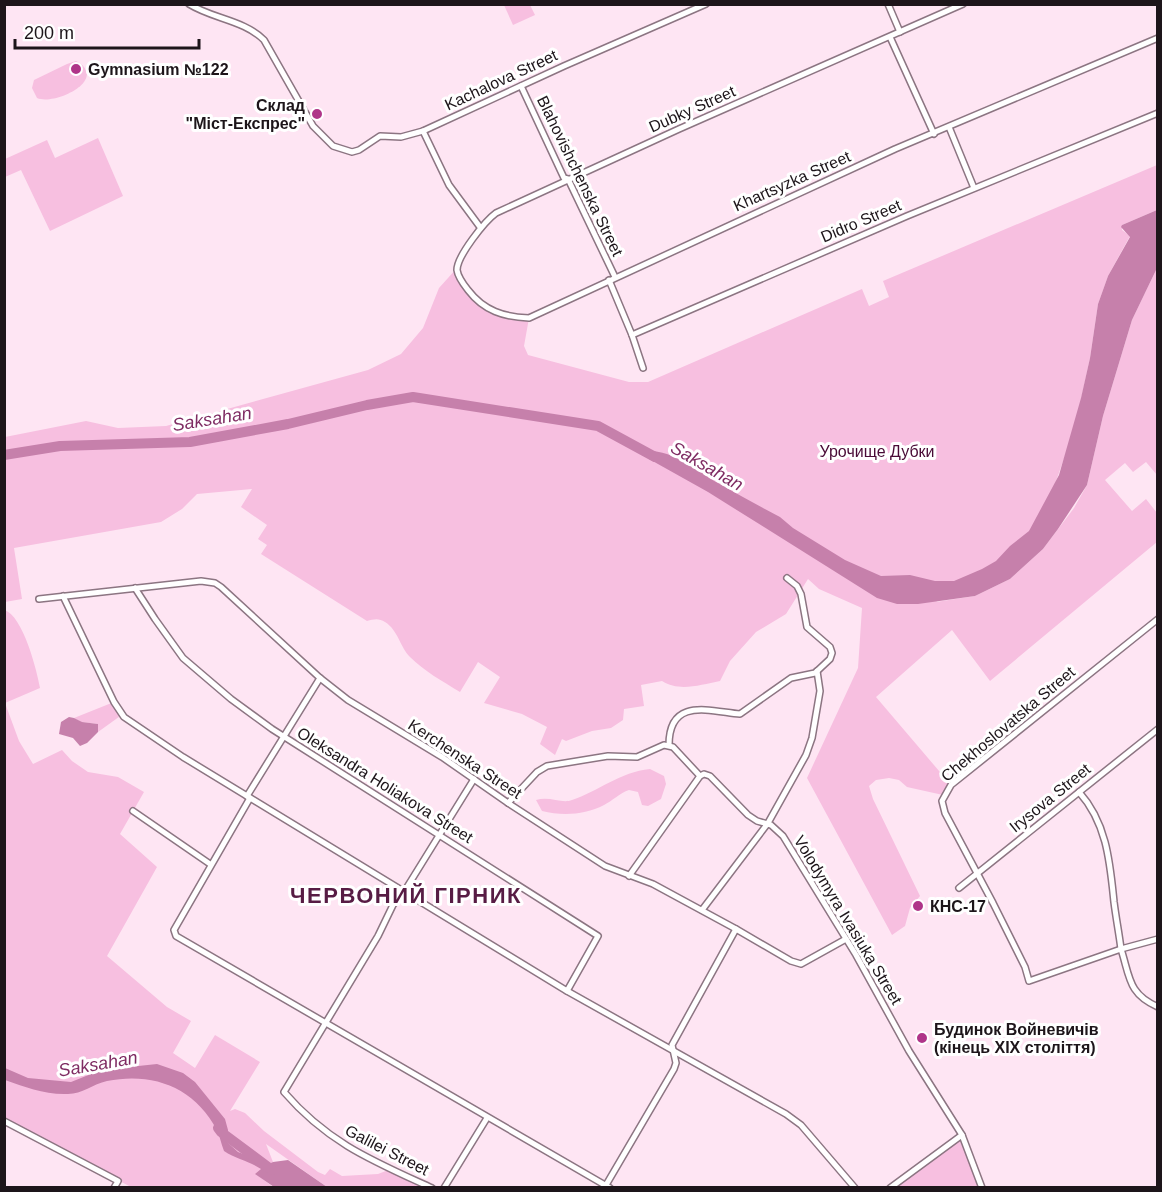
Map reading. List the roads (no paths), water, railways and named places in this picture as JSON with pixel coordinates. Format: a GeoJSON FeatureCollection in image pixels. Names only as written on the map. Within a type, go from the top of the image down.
{"type":"FeatureCollection","features":[{"type":"Feature","properties":{"kind":"street","name":"Kachalova Street"},"geometry":{"type":"LineString","coordinates":[[189,4],[206,13],[249,27],[257,33],[264,40],[313,126],[333,146],[352,152],[380,136],[401,137],[423,131],[706,4]]}},
{"type":"Feature","properties":{"kind":"street"},"geometry":{"type":"LineString","coordinates":[[888,4],[900,32]]}},
{"type":"Feature","properties":{"kind":"street","name":"Dubky Street"},"geometry":{"type":"LineString","coordinates":[[457,268],[480,227],[496,213],[963,4]]}},
{"type":"Feature","properties":{"kind":"street"},"geometry":{"type":"LineString","coordinates":[[890,36],[934,134]]}},
{"type":"Feature","properties":{"kind":"street","name":"Khartsyzka Street"},"geometry":{"type":"LineString","coordinates":[[457,268],[466,287],[478,302],[499,314],[529,318],[864,163],[1158,38]]}},
{"type":"Feature","properties":{"kind":"street","name":"Blahovishchenska Street"},"geometry":{"type":"LineString","coordinates":[[521,86],[564,178],[568,179],[615,277]]}},
{"type":"Feature","properties":{"kind":"street","name":"Didro Street"},"geometry":{"type":"LineString","coordinates":[[632,335],[974,188],[1158,113]]}},
{"type":"Feature","properties":{"kind":"street"},"geometry":{"type":"LineString","coordinates":[[949,127],[974,188]]}},
{"type":"Feature","properties":{"kind":"street"},"geometry":{"type":"LineString","coordinates":[[423,131],[449,185],[480,227]]}},
{"type":"Feature","properties":{"kind":"street"},"geometry":{"type":"LineString","coordinates":[[609,280],[643,368]]}},
{"type":"Feature","properties":{"kind":"street"},"geometry":{"type":"LineString","coordinates":[[508,803],[537,772],[546,766],[609,756],[637,757],[669,744],[671,725],[680,716],[697,709],[740,714],[791,678],[817,671],[830,659],[832,653],[830,647],[807,627],[801,594],[797,586],[787,578]]}},
{"type":"Feature","properties":{"kind":"street","name":"Kerchenska Street"},"geometry":{"type":"LineString","coordinates":[[135,588],[201,581],[215,583],[320,678],[348,700],[442,757],[605,866],[653,884],[791,961],[801,964],[846,939]]}},
{"type":"Feature","properties":{"kind":"street"},"geometry":{"type":"LineString","coordinates":[[39,599],[135,588]]}},
{"type":"Feature","properties":{"kind":"street","name":"Oleksandra Holiakova Street"},"geometry":{"type":"LineString","coordinates":[[135,588],[154,619],[183,658],[231,699],[282,736],[598,936],[567,991]]}},
{"type":"Feature","properties":{"kind":"street"},"geometry":{"type":"LineString","coordinates":[[63,596],[114,702],[124,717],[173,751],[567,991],[801,1125],[855,1188]]}},
{"type":"Feature","properties":{"kind":"street","name":"Chekhoslovatska Street"},"geometry":{"type":"LineString","coordinates":[[977,874],[945,813],[942,806],[943,795],[951,785],[1001,744],[1158,619]]}},
{"type":"Feature","properties":{"kind":"street"},"geometry":{"type":"LineString","coordinates":[[702,910],[768,823],[806,755],[812,738],[820,691],[817,671]]}},
{"type":"Feature","properties":{"kind":"street"},"geometry":{"type":"LineString","coordinates":[[320,678],[282,736],[210,864],[174,930],[176,936],[608,1186],[674,1069],[676,1062],[672,1045],[736,929]]}},
{"type":"Feature","properties":{"kind":"street","name":"Irysova Street"},"geometry":{"type":"LineString","coordinates":[[959,888],[1158,729]]}},
{"type":"Feature","properties":{"kind":"street","name":"Volodymyra Ivasiuka Street"},"geometry":{"type":"LineString","coordinates":[[669,744],[700,776],[704,774],[711,776],[748,815],[757,821],[768,823],[783,836],[846,939],[909,1051],[962,1135],[982,1188]]}},
{"type":"Feature","properties":{"kind":"street"},"geometry":{"type":"LineString","coordinates":[[629,876],[700,776]]}},
{"type":"Feature","properties":{"kind":"street","name":"Galilei Street"},"geometry":{"type":"LineString","coordinates":[[432,1188],[356,1153],[301,1112],[284,1092],[378,936],[393,905],[440,836],[474,779]]}},
{"type":"Feature","properties":{"kind":"street"},"geometry":{"type":"LineString","coordinates":[[1079,792],[1098,818],[1107,846],[1121,949],[1133,988],[1138,996],[1158,1007]]}},
{"type":"Feature","properties":{"kind":"street"},"geometry":{"type":"LineString","coordinates":[[133,811],[210,864]]}},
{"type":"Feature","properties":{"kind":"street"},"geometry":{"type":"LineString","coordinates":[[977,874],[1014,946],[1029,981],[1121,949],[1158,939]]}},
{"type":"Feature","properties":{"kind":"street","name":"Galilei Street"},"geometry":{"type":"LineString","coordinates":[[444,1188],[487,1118]]}},
{"type":"Feature","properties":{"kind":"street"},"geometry":{"type":"LineString","coordinates":[[4,1121],[118,1181],[114,1188]]}},
{"type":"Feature","properties":{"kind":"street"},"geometry":{"type":"LineString","coordinates":[[890,1188],[962,1135]]}},
{"type":"Feature","properties":{"kind":"waterway","name":"Saksahan"},"geometry":{"type":"LineString","coordinates":[[4,455],[60,446],[190,442],[413,397],[598,426],[655,457]]}},
{"type":"Feature","properties":{"kind":"waterway","name":"Saksahan"},"geometry":{"type":"LineString","coordinates":[[218,1128],[272,1170]]}},
{"type":"Feature","properties":{"kind":"place","name":"Gymnasium №122"},"geometry":{"type":"Point","coordinates":[76,69]}},
{"type":"Feature","properties":{"kind":"place","name":"Склад \"Міст-Експрес\""},"geometry":{"type":"Point","coordinates":[317,114]}},
{"type":"Feature","properties":{"kind":"place","name":"КНС-17"},"geometry":{"type":"Point","coordinates":[918,906]}},
{"type":"Feature","properties":{"kind":"place","name":"Будинок Войневичів (кінець ХІХ століття)"},"geometry":{"type":"Point","coordinates":[922,1038]}},
{"type":"Feature","properties":{"kind":"district","name":"ЧЕРВОНИЙ ГІРНИК"},"geometry":{"type":"Point","coordinates":[406,895]}},
{"type":"Feature","properties":{"kind":"park label","name":"Урочище Дубки"},"geometry":{"type":"Point","coordinates":[877,451]}}]}
